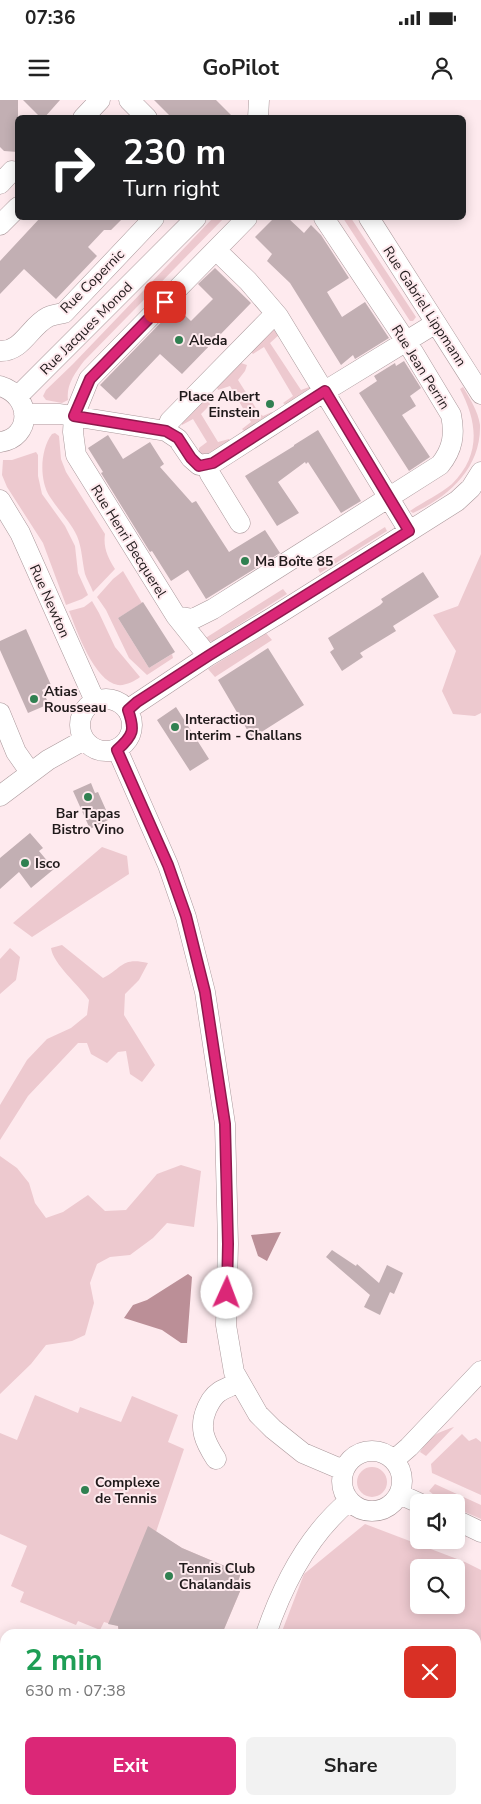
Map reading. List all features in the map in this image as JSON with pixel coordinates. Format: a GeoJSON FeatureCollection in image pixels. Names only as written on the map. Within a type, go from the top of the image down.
{"type":"FeatureCollection","features":[{"type":"Feature","properties":{"kind":"street"},"geometry":{"type":"LineString","coordinates":[[86,115],[100,100]]}},
{"type":"Feature","properties":{"kind":"street"},"geometry":{"type":"LineString","coordinates":[[129,100],[144,115]]}},
{"type":"Feature","properties":{"kind":"street"},"geometry":{"type":"LineString","coordinates":[[258,115],[259,100]]}},
{"type":"Feature","properties":{"kind":"street"},"geometry":{"type":"LineString","coordinates":[[0,184],[12,171],[15,172]]}},
{"type":"Feature","properties":{"kind":"street"},"geometry":{"type":"LineString","coordinates":[[0,225],[15,210]]}},
{"type":"Feature","properties":{"kind":"street","name":"Rue Copernic"},"geometry":{"type":"LineString","coordinates":[[0,351],[17,347],[28,334],[47,318],[64,313],[152,220]]}},
{"type":"Feature","properties":{"kind":"street","name":"Rue Jacques Monod"},"geometry":{"type":"LineString","coordinates":[[21,405],[86,329],[194,220]]}},
{"type":"Feature","properties":{"kind":"street"},"geometry":{"type":"LineString","coordinates":[[74,416],[90,379],[245,220]]}},
{"type":"Feature","properties":{"kind":"street","name":"Rue Jean Perrin"},"geometry":{"type":"LineString","coordinates":[[176,616],[193,619],[214,609],[390,498],[440,465],[447,456],[454,436],[451,415],[406,341],[325,220]]}},
{"type":"Feature","properties":{"kind":"street","name":"Rue Gabriel Lippmann"},"geometry":{"type":"LineString","coordinates":[[370,220],[481,394]]}},
{"type":"Feature","properties":{"kind":"street"},"geometry":{"type":"LineString","coordinates":[[216,250],[248,281],[278,316],[409,531]]}},
{"type":"Feature","properties":{"kind":"street"},"geometry":{"type":"LineString","coordinates":[[66,310],[86,329]]}},
{"type":"Feature","properties":{"kind":"street"},"geometry":{"type":"LineString","coordinates":[[166,431],[170,421],[268,320],[278,316]]}},
{"type":"Feature","properties":{"kind":"street"},"geometry":{"type":"LineString","coordinates":[[21,405],[60,414],[166,431],[178,438],[191,458],[199,466],[213,463],[436,323]]}},
{"type":"Feature","properties":{"kind":"street"},"geometry":{"type":"LineString","coordinates":[[0,386],[10,389],[21,405],[23,423],[19,431],[12,438],[1,444]]}},
{"type":"Feature","properties":{"kind":"street","name":"Rue Henri Becquerel"},"geometry":{"type":"LineString","coordinates":[[74,416],[73,432],[76,455],[176,616],[208,656]]}},
{"type":"Feature","properties":{"kind":"street"},"geometry":{"type":"LineString","coordinates":[[206,464],[210,474],[240,523]]}},
{"type":"Feature","properties":{"kind":"street"},"geometry":{"type":"LineString","coordinates":[[128,710],[208,656],[457,501],[471,488],[481,472]]}},
{"type":"Feature","properties":{"kind":"street","name":"Rue Newton"},"geometry":{"type":"LineString","coordinates":[[1,500],[20,533],[95,701]]}},
{"type":"Feature","properties":{"kind":"street"},"geometry":{"type":"LineString","coordinates":[[108,698],[120,702],[128,710],[133,726],[128,740],[117,750],[105,752],[93,748],[84,740],[80,726],[84,711],[95,701],[108,698]]}},
{"type":"Feature","properties":{"kind":"street"},"geometry":{"type":"LineString","coordinates":[[0,713],[5,740],[30,772]]}},
{"type":"Feature","properties":{"kind":"street"},"geometry":{"type":"LineString","coordinates":[[0,796],[48,760],[84,740]]}},
{"type":"Feature","properties":{"kind":"street"},"geometry":{"type":"LineString","coordinates":[[117,750],[168,865],[186,916],[205,992],[225,1124],[228,1244],[226,1325],[234,1372],[258,1414],[274,1429],[303,1453],[343,1470]]}},
{"type":"Feature","properties":{"kind":"street"},"geometry":{"type":"LineString","coordinates":[[394,1460],[409,1447],[481,1371]]}},
{"type":"Feature","properties":{"kind":"street"},"geometry":{"type":"LineString","coordinates":[[216,1459],[203,1436],[202,1422],[204,1413],[210,1401],[219,1392],[230,1388],[239,1381]]}},
{"type":"Feature","properties":{"kind":"street"},"geometry":{"type":"LineString","coordinates":[[372,1450],[384,1453],[394,1460],[400,1470],[402,1482],[399,1494],[392,1504],[382,1510],[369,1511],[358,1508],[349,1501],[343,1491],[342,1481],[343,1470],[350,1460],[360,1453],[372,1450]]}},
{"type":"Feature","properties":{"kind":"street"},"geometry":{"type":"LineString","coordinates":[[399,1494],[410,1499]]}},
{"type":"Feature","properties":{"kind":"street"},"geometry":{"type":"LineString","coordinates":[[268,1629],[276,1604],[299,1559],[323,1528],[349,1501]]}},
{"type":"Feature","properties":{"kind":"street"},"geometry":{"type":"LineString","coordinates":[[465,1524],[481,1532]]}},
{"type":"Feature","properties":{"kind":"shaded area"},"geometry":{"type":"Polygon","coordinates":[[[211,220],[222,220],[84,361],[70,384],[68,400],[62,403],[46,400],[43,396],[46,390],[211,220]]]}},
{"type":"Feature","properties":{"kind":"shaded area"},"geometry":{"type":"Polygon","coordinates":[[[344,220],[352,220],[416,317],[413,321],[410,321],[344,220]]]}},
{"type":"Feature","properties":{"kind":"shaded area"},"geometry":{"type":"Polygon","coordinates":[[[275,327],[280,334],[270,343],[301,390],[312,386],[314,389],[287,406],[283,403],[293,396],[264,347],[253,354],[251,352],[275,327]]]}},
{"type":"Feature","properties":{"kind":"shaded area"},"geometry":{"type":"Polygon","coordinates":[[[241,363],[247,365],[238,380],[259,413],[263,416],[272,412],[274,416],[246,433],[242,429],[251,422],[230,386],[218,390],[216,385],[241,363]]]}},
{"type":"Feature","properties":{"kind":"shaded area"},"geometry":{"type":"Polygon","coordinates":[[[463,387],[476,410],[480,425],[479,441],[475,455],[460,480],[450,490],[413,513],[410,511],[452,484],[468,462],[474,438],[470,414],[460,389],[463,387]]]}},
{"type":"Feature","properties":{"kind":"shaded area"},"geometry":{"type":"Polygon","coordinates":[[[204,399],[209,401],[210,405],[201,414],[218,442],[229,439],[231,442],[204,457],[199,453],[199,448],[207,442],[193,419],[182,425],[181,420],[204,399]]]}},
{"type":"Feature","properties":{"kind":"shaded area"},"geometry":{"type":"Polygon","coordinates":[[[55,433],[59,436],[61,459],[66,472],[105,534],[107,553],[115,569],[93,592],[85,574],[77,536],[50,497],[44,482],[43,456],[48,441],[52,434],[55,433]]]}},
{"type":"Feature","properties":{"kind":"shaded area"},"geometry":{"type":"Polygon","coordinates":[[[36,452],[38,455],[38,476],[42,494],[65,526],[75,546],[78,573],[88,595],[66,605],[43,543],[7,487],[2,475],[3,460],[12,460],[36,452]]]}},
{"type":"Feature","properties":{"kind":"shaded area"},"geometry":{"type":"Polygon","coordinates":[[[385,527],[387,531],[320,573],[318,569],[385,527]]]}},
{"type":"Feature","properties":{"kind":"shaded area"},"geometry":{"type":"Polygon","coordinates":[[[481,554],[481,713],[475,716],[453,714],[442,691],[456,651],[433,615],[458,606],[481,554]]]}},
{"type":"Feature","properties":{"kind":"shaded area"},"geometry":{"type":"Polygon","coordinates":[[[123,571],[142,603],[118,618],[149,668],[172,654],[173,658],[147,675],[129,658],[106,610],[97,597],[123,571]]]}},
{"type":"Feature","properties":{"kind":"shaded area"},"geometry":{"type":"Polygon","coordinates":[[[283,589],[287,594],[213,641],[208,642],[204,639],[283,589]]]}},
{"type":"Feature","properties":{"kind":"shaded area"},"geometry":{"type":"Polygon","coordinates":[[[92,601],[115,647],[140,677],[133,682],[118,685],[109,681],[101,675],[88,654],[69,611],[84,607],[92,601]]]}},
{"type":"Feature","properties":{"kind":"shaded area"},"geometry":{"type":"Polygon","coordinates":[[[266,633],[272,640],[215,677],[208,669],[266,633]]]}},
{"type":"Feature","properties":{"kind":"shaded area"},"geometry":{"type":"Polygon","coordinates":[[[102,847],[127,856],[129,874],[32,937],[13,923],[102,847]]]}},
{"type":"Feature","properties":{"kind":"shaded area"},"geometry":{"type":"Polygon","coordinates":[[[62,945],[103,978],[127,962],[148,963],[139,980],[125,994],[124,1015],[155,1065],[142,1082],[130,1074],[126,1051],[118,1052],[107,1063],[91,1054],[87,1043],[78,1043],[28,1096],[0,1140],[0,1105],[27,1060],[47,1039],[71,1028],[87,1015],[89,1000],[61,968],[53,954],[51,948],[62,945]]]}},
{"type":"Feature","properties":{"kind":"shaded area"},"geometry":{"type":"Polygon","coordinates":[[[10,948],[20,957],[16,980],[0,994],[0,959],[10,948]]]}},
{"type":"Feature","properties":{"kind":"shaded area"},"geometry":{"type":"Polygon","coordinates":[[[0,1156],[17,1168],[29,1183],[35,1203],[46,1218],[63,1212],[88,1195],[105,1211],[126,1210],[157,1174],[181,1165],[201,1171],[194,1227],[167,1223],[153,1238],[130,1255],[110,1257],[97,1264],[90,1283],[94,1303],[85,1335],[72,1341],[46,1345],[31,1364],[0,1394],[0,1156]]]}},
{"type":"Feature","properties":{"kind":"shaded area"},"geometry":{"type":"Polygon","coordinates":[[[281,1232],[267,1261],[258,1256],[251,1235],[281,1232]]]}},
{"type":"Feature","properties":{"kind":"shaded area"},"geometry":{"type":"Polygon","coordinates":[[[188,1274],[192,1277],[187,1343],[181,1343],[162,1330],[124,1318],[133,1305],[147,1300],[188,1274]]]}},
{"type":"Feature","properties":{"kind":"shaded area","name":"Complexe de Tennis"},"geometry":{"type":"Polygon","coordinates":[[[35,1395],[78,1413],[80,1407],[121,1422],[132,1396],[178,1415],[168,1442],[184,1449],[156,1532],[182,1548],[241,1573],[236,1586],[241,1589],[224,1629],[118,1629],[118,1626],[104,1622],[100,1629],[98,1629],[78,1621],[76,1625],[20,1602],[24,1592],[11,1586],[27,1546],[0,1534],[0,1433],[17,1440],[35,1395]]]}},
{"type":"Feature","properties":{"kind":"shaded area"},"geometry":{"type":"Polygon","coordinates":[[[454,1427],[426,1456],[420,1452],[434,1436],[454,1427]]]}},
{"type":"Feature","properties":{"kind":"shaded area"},"geometry":{"type":"Polygon","coordinates":[[[462,1434],[469,1441],[476,1438],[481,1442],[481,1495],[432,1473],[431,1464],[462,1434]]]}},
{"type":"Feature","properties":{"kind":"shaded area"},"geometry":{"type":"Polygon","coordinates":[[[372,1467],[383,1471],[387,1482],[383,1493],[372,1497],[361,1493],[357,1482],[361,1471],[372,1467]]]}},
{"type":"Feature","properties":{"kind":"shaded area"},"geometry":{"type":"Polygon","coordinates":[[[435,1484],[457,1494],[432,1494],[429,1491],[435,1484]]]}},
{"type":"Feature","properties":{"kind":"shaded area"},"geometry":{"type":"Polygon","coordinates":[[[465,1498],[481,1505],[481,1519],[465,1512],[465,1498]]]}},
{"type":"Feature","properties":{"kind":"shaded area"},"geometry":{"type":"Polygon","coordinates":[[[365,1524],[410,1541],[410,1549],[431,1549],[457,1559],[410,1559],[410,1614],[465,1614],[465,1562],[481,1570],[481,1629],[283,1629],[304,1574],[365,1524]]]}},
{"type":"Feature","properties":{"kind":"building"},"geometry":{"type":"Polygon","coordinates":[[[0,100],[18,100],[18,115],[15,115],[15,152],[4,151],[0,147],[0,100]]]}},
{"type":"Feature","properties":{"kind":"building"},"geometry":{"type":"Polygon","coordinates":[[[23,100],[60,100],[47,115],[38,115],[23,100]]]}},
{"type":"Feature","properties":{"kind":"building"},"geometry":{"type":"Polygon","coordinates":[[[154,100],[216,100],[231,115],[169,115],[154,100]]]}},
{"type":"Feature","properties":{"kind":"building"},"geometry":{"type":"Polygon","coordinates":[[[38,220],[121,220],[111,230],[104,230],[88,247],[97,256],[56,299],[24,269],[0,294],[0,261],[38,220]]]}},
{"type":"Feature","properties":{"kind":"building"},"geometry":{"type":"Polygon","coordinates":[[[272,220],[290,220],[304,233],[311,225],[321,235],[349,278],[327,292],[342,317],[365,302],[389,338],[355,359],[353,355],[341,365],[290,283],[267,261],[272,254],[255,237],[272,220]]]}},
{"type":"Feature","properties":{"kind":"building"},"geometry":{"type":"Polygon","coordinates":[[[215,268],[251,303],[182,374],[160,354],[116,400],[100,385],[176,307],[191,321],[213,299],[198,284],[215,268]]]}},
{"type":"Feature","properties":{"kind":"building"},"geometry":{"type":"Polygon","coordinates":[[[404,361],[421,388],[410,396],[416,406],[402,415],[430,457],[409,471],[359,393],[377,381],[374,376],[395,363],[396,366],[404,361]]]}},
{"type":"Feature","properties":{"kind":"building"},"geometry":{"type":"Polygon","coordinates":[[[318,430],[361,501],[341,513],[308,462],[306,464],[305,462],[278,482],[299,513],[277,526],[245,476],[318,430]]]}},
{"type":"Feature","properties":{"kind":"building"},"geometry":{"type":"Polygon","coordinates":[[[108,435],[123,459],[150,442],[164,464],[160,467],[192,503],[196,501],[229,552],[265,530],[280,553],[206,599],[188,570],[171,581],[152,551],[150,552],[101,473],[103,472],[88,448],[108,435]]]}},
{"type":"Feature","properties":{"kind":"building"},"geometry":{"type":"Polygon","coordinates":[[[423,572],[439,597],[393,626],[396,631],[360,653],[363,657],[342,671],[330,652],[334,649],[328,638],[380,605],[383,602],[381,599],[423,572]]]}},
{"type":"Feature","properties":{"kind":"building"},"geometry":{"type":"Polygon","coordinates":[[[143,602],[175,652],[149,668],[118,618],[143,602]]]}},
{"type":"Feature","properties":{"kind":"building"},"geometry":{"type":"Polygon","coordinates":[[[26,629],[51,685],[42,690],[49,704],[28,713],[0,650],[0,641],[26,629]]]}},
{"type":"Feature","properties":{"kind":"building"},"geometry":{"type":"Polygon","coordinates":[[[268,648],[304,705],[252,738],[218,680],[268,648]]]}},
{"type":"Feature","properties":{"kind":"building"},"geometry":{"type":"Polygon","coordinates":[[[176,707],[209,759],[190,771],[157,720],[176,707]]]}},
{"type":"Feature","properties":{"kind":"building"},"geometry":{"type":"Polygon","coordinates":[[[91,783],[95,793],[98,792],[110,819],[90,829],[73,791],[91,783]]]}},
{"type":"Feature","properties":{"kind":"building","name":"Isco"},"geometry":{"type":"Polygon","coordinates":[[[30,833],[43,848],[39,851],[54,869],[31,888],[19,872],[0,889],[0,858],[30,833]]]}},
{"type":"Feature","properties":{"kind":"building"},"geometry":{"type":"Polygon","coordinates":[[[332,1250],[356,1266],[357,1264],[379,1283],[387,1265],[403,1273],[394,1294],[390,1292],[380,1315],[364,1307],[370,1295],[326,1257],[332,1250]]]}},
{"type":"Feature","properties":{"kind":"building"},"geometry":{"type":"Polygon","coordinates":[[[148,1526],[182,1548],[241,1573],[236,1587],[241,1589],[224,1629],[118,1629],[118,1626],[108,1624],[148,1526]]]}},
{"type":"Feature","properties":{"kind":"place","name":"Aleda"},"geometry":{"type":"Point","coordinates":[179,340]}},
{"type":"Feature","properties":{"kind":"place","name":"Place Albert Einstein"},"geometry":{"type":"Point","coordinates":[270,404]}},
{"type":"Feature","properties":{"kind":"place","name":"Ma Boîte 85"},"geometry":{"type":"Point","coordinates":[245,561]}},
{"type":"Feature","properties":{"kind":"place","name":"Atias Rousseau"},"geometry":{"type":"Point","coordinates":[34,699]}},
{"type":"Feature","properties":{"kind":"place","name":"Interaction Interim - Challans"},"geometry":{"type":"Point","coordinates":[175,727]}},
{"type":"Feature","properties":{"kind":"place","name":"Bar Tapas Bistro Vino"},"geometry":{"type":"Point","coordinates":[88,797]}},
{"type":"Feature","properties":{"kind":"place","name":"Isco"},"geometry":{"type":"Point","coordinates":[25,863]}},
{"type":"Feature","properties":{"kind":"place","name":"Complexe de Tennis"},"geometry":{"type":"Point","coordinates":[85,1490]}},
{"type":"Feature","properties":{"kind":"place","name":"Tennis Club Chalandais"},"geometry":{"type":"Point","coordinates":[169,1576]}},
{"type":"Feature","properties":{"kind":"route"},"geometry":{"type":"LineString","coordinates":[[165,302],[90,379],[74,416],[166,431],[178,438],[191,458],[199,466],[213,463],[325,391],[409,531],[137,702],[128,710],[133,726],[128,740],[117,750],[168,865],[186,916],[205,992],[225,1124],[228,1244],[227,1293]]}}]}
